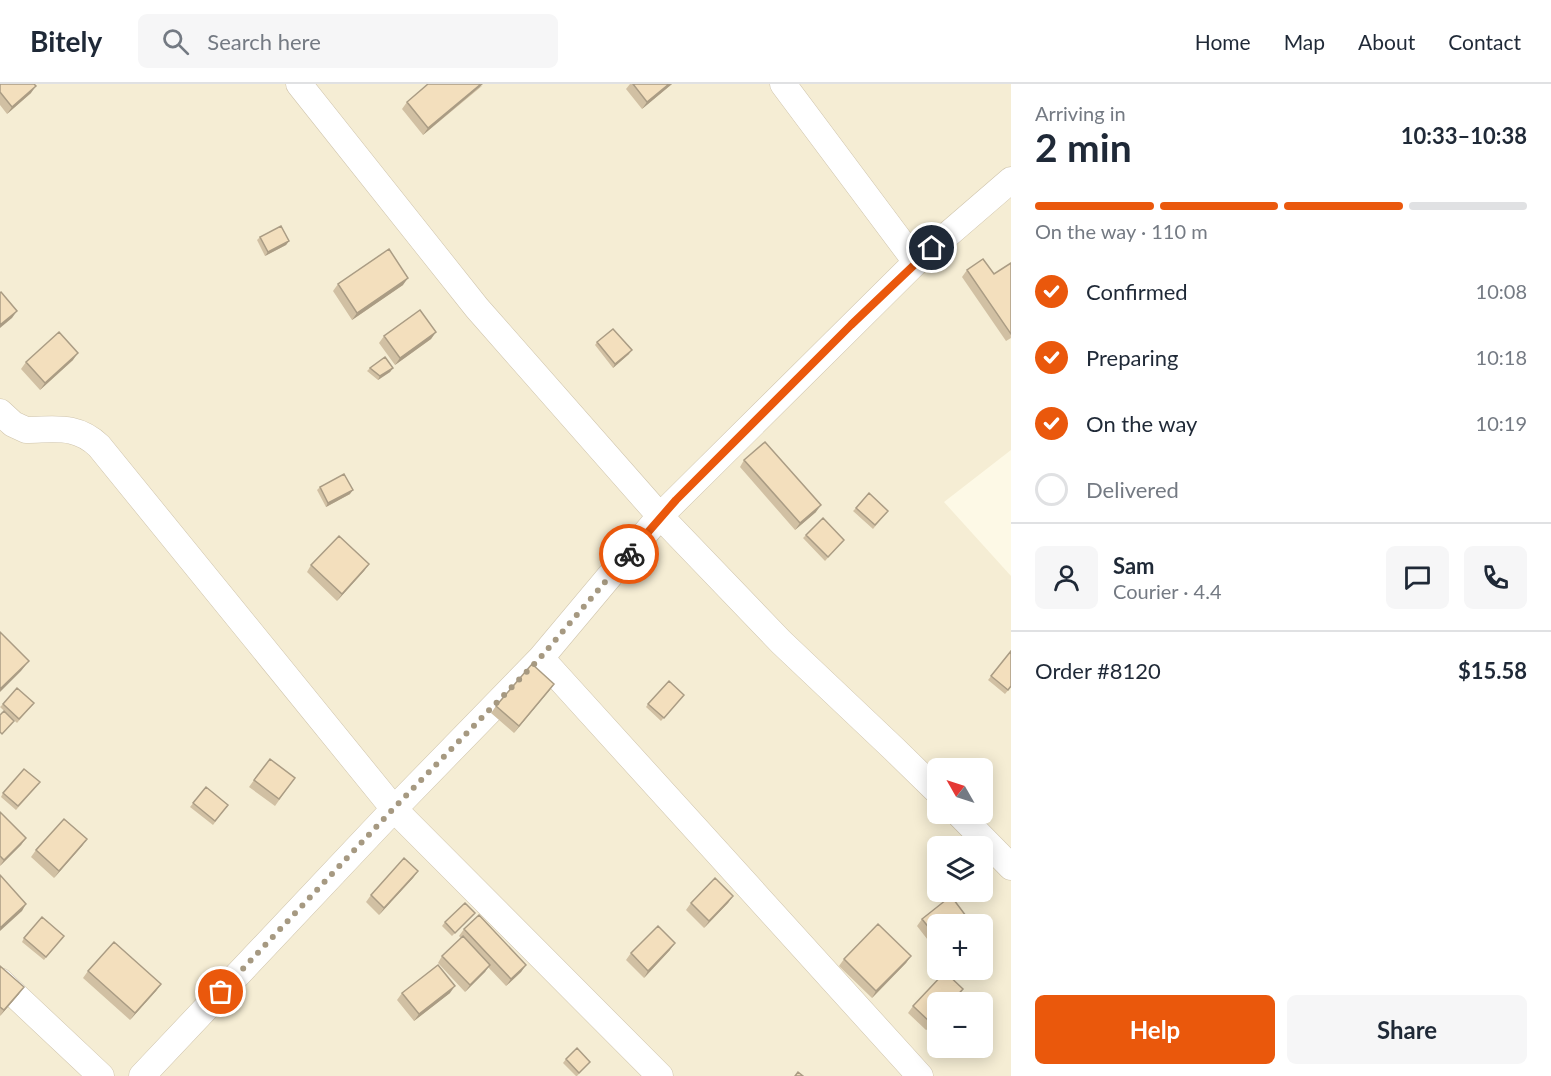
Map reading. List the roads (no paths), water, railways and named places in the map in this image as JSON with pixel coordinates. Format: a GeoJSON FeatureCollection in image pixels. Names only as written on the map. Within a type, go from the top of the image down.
{"type":"FeatureCollection","features":[{"type":"Feature","properties":{"kind":"street"},"geometry":{"type":"LineString","coordinates":[[299,84],[477,308],[660,516],[781,642],[927,781]]}},
{"type":"Feature","properties":{"kind":"street"},"geometry":{"type":"LineString","coordinates":[[783,84],[916,262]]}},
{"type":"Feature","properties":{"kind":"street"},"geometry":{"type":"LineString","coordinates":[[142,1076],[394,808],[540,658],[660,516],[916,262],[1011,180]]}},
{"type":"Feature","properties":{"kind":"street"},"geometry":{"type":"LineString","coordinates":[[0,412],[19,428],[73,430],[90,437],[99,446],[394,808],[660,1076]]}},
{"type":"Feature","properties":{"kind":"street"},"geometry":{"type":"LineString","coordinates":[[540,658],[920,1076]]}},
{"type":"Feature","properties":{"kind":"street"},"geometry":{"type":"LineString","coordinates":[[969,824],[1011,867]]}},
{"type":"Feature","properties":{"kind":"street"},"geometry":{"type":"LineString","coordinates":[[0,981],[101,1076]]}}]}
